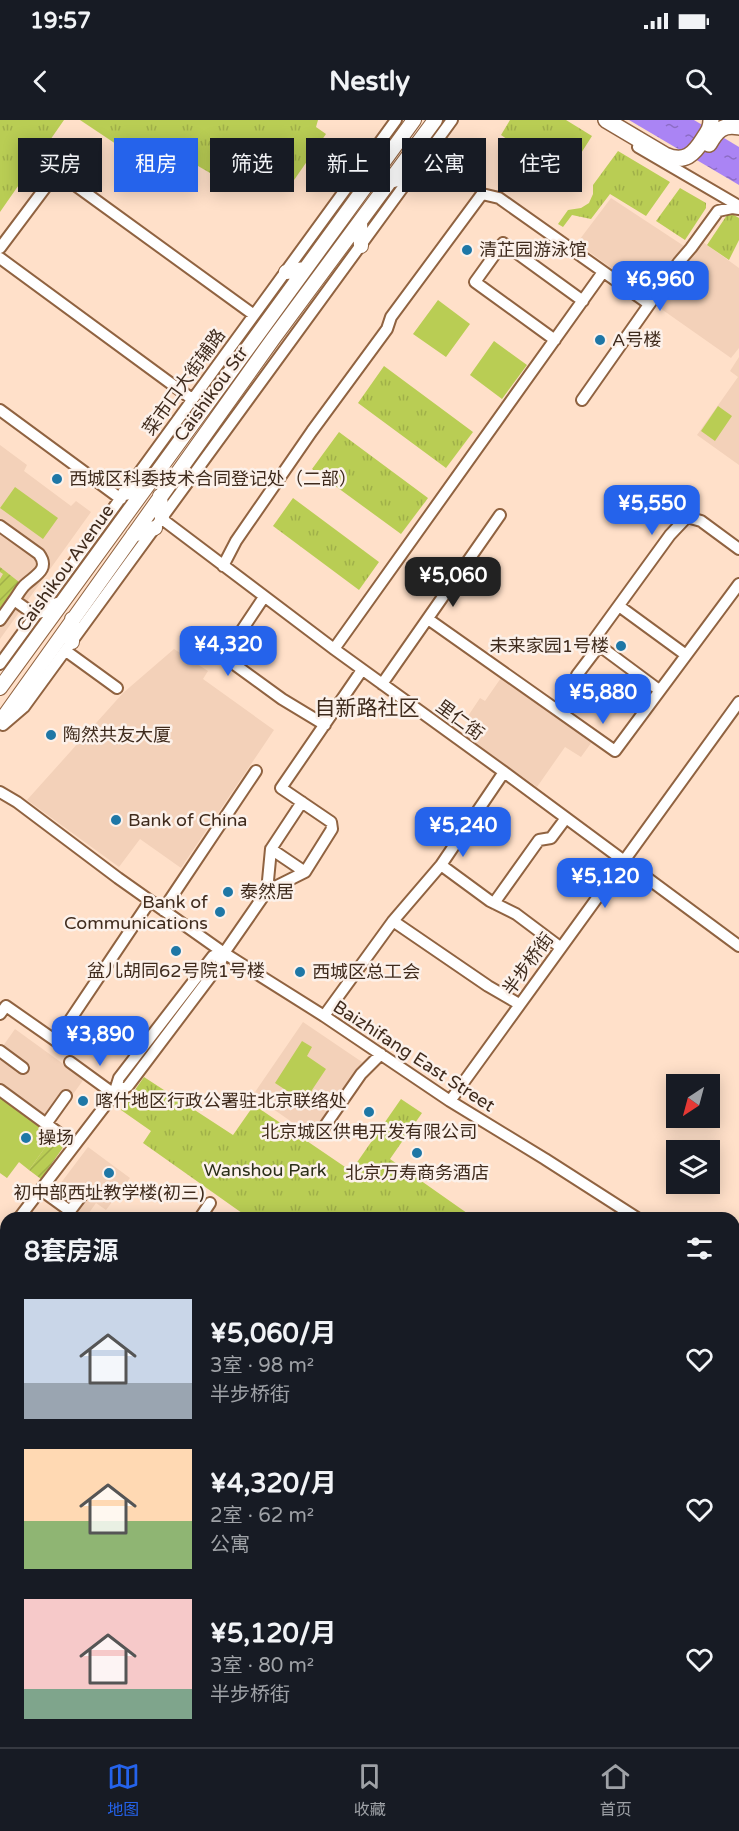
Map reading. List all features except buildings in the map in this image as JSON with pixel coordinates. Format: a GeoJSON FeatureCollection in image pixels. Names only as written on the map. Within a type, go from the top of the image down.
{"type":"FeatureCollection","features":[{"type":"Feature","properties":{"kind":"highway"},"geometry":{"type":"LineString","coordinates":[[606,120],[665,155],[689,162]]}},
{"type":"Feature","properties":{"kind":"highway"},"geometry":{"type":"LineString","coordinates":[[658,160],[682,168],[689,162],[714,123],[739,127]]}},
{"type":"Feature","properties":{"kind":"main road","name":"Caishikou Avenue"},"geometry":{"type":"LineString","coordinates":[[0,688],[414,120]]}},
{"type":"Feature","properties":{"kind":"main road","name":"Caishikou Str"},"geometry":{"type":"LineString","coordinates":[[390,181],[435,120]]}},
{"type":"Feature","properties":{"kind":"main road"},"geometry":{"type":"LineString","coordinates":[[390,181],[402,177]]}},
{"type":"Feature","properties":{"kind":"main road","name":"Caishikou Str"},"geometry":{"type":"LineString","coordinates":[[0,722],[160,496],[382,192]]}},
{"type":"Feature","properties":{"kind":"main road"},"geometry":{"type":"LineString","coordinates":[[360,222],[361,246]]}},
{"type":"Feature","properties":{"kind":"main road"},"geometry":{"type":"LineString","coordinates":[[286,272],[305,269]]}},
{"type":"Feature","properties":{"kind":"main road"},"geometry":{"type":"LineString","coordinates":[[122,520],[121,498],[144,489]]}},
{"type":"Feature","properties":{"kind":"main road"},"geometry":{"type":"LineString","coordinates":[[133,535],[158,524],[160,496]]}},
{"type":"Feature","properties":{"kind":"main road"},"geometry":{"type":"LineString","coordinates":[[36,613],[61,604]]}},
{"type":"Feature","properties":{"kind":"main road"},"geometry":{"type":"LineString","coordinates":[[69,647],[72,620]]}},
{"type":"Feature","properties":{"kind":"street","name":"菜市口大街辅路"},"geometry":{"type":"LineString","coordinates":[[0,664],[396,120]]}},
{"type":"Feature","properties":{"kind":"street"},"geometry":{"type":"LineString","coordinates":[[439,138],[452,120]]}},
{"type":"Feature","properties":{"kind":"street"},"geometry":{"type":"LineString","coordinates":[[595,120],[739,208]]}},
{"type":"Feature","properties":{"kind":"street"},"geometry":{"type":"LineString","coordinates":[[0,248],[57,172],[254,315]]}},
{"type":"Feature","properties":{"kind":"street"},"geometry":{"type":"LineString","coordinates":[[705,186],[714,198],[718,211]]}},
{"type":"Feature","properties":{"kind":"street"},"geometry":{"type":"LineString","coordinates":[[0,727],[24,706],[69,647],[402,189]]}},
{"type":"Feature","properties":{"kind":"street"},"geometry":{"type":"LineString","coordinates":[[223,566],[236,542],[312,431],[387,329],[391,317],[482,194],[499,198],[649,304]]}},
{"type":"Feature","properties":{"kind":"street"},"geometry":{"type":"LineString","coordinates":[[582,400],[718,211],[739,208]]}},
{"type":"Feature","properties":{"kind":"street"},"geometry":{"type":"LineString","coordinates":[[555,340],[475,282],[503,243],[583,301]]}},
{"type":"Feature","properties":{"kind":"street"},"geometry":{"type":"LineString","coordinates":[[0,258],[192,399]]}},
{"type":"Feature","properties":{"kind":"street"},"geometry":{"type":"LineString","coordinates":[[334,649],[603,272]]}},
{"type":"Feature","properties":{"kind":"street"},"geometry":{"type":"LineString","coordinates":[[0,410],[121,498]]}},
{"type":"Feature","properties":{"kind":"street"},"geometry":{"type":"LineString","coordinates":[[382,684],[501,515]]}},
{"type":"Feature","properties":{"kind":"street"},"geometry":{"type":"LineString","coordinates":[[658,690],[593,641],[670,535],[687,517],[701,521],[739,549]]}},
{"type":"Feature","properties":{"kind":"street","name":"里仁街"},"geometry":{"type":"LineString","coordinates":[[158,524],[223,566],[739,946]]}},
{"type":"Feature","properties":{"kind":"street"},"geometry":{"type":"LineString","coordinates":[[0,526],[39,554],[44,565],[27,583],[0,620]]}},
{"type":"Feature","properties":{"kind":"street"},"geometry":{"type":"LineString","coordinates":[[428,619],[615,751],[658,690],[739,584]]}},
{"type":"Feature","properties":{"kind":"street"},"geometry":{"type":"LineString","coordinates":[[264,597],[226,654],[227,659],[282,699],[325,725]]}},
{"type":"Feature","properties":{"kind":"street"},"geometry":{"type":"LineString","coordinates":[[14,600],[36,613]]}},
{"type":"Feature","properties":{"kind":"street"},"geometry":{"type":"LineString","coordinates":[[619,606],[686,655]]}},
{"type":"Feature","properties":{"kind":"street"},"geometry":{"type":"LineString","coordinates":[[577,675],[599,646]]}},
{"type":"Feature","properties":{"kind":"street"},"geometry":{"type":"LineString","coordinates":[[69,647],[117,688]]}},
{"type":"Feature","properties":{"kind":"street"},"geometry":{"type":"LineString","coordinates":[[24,1212],[114,1094],[119,1078],[213,956],[224,953],[267,891],[304,872],[332,830],[331,822],[281,788],[362,670]]}},
{"type":"Feature","properties":{"kind":"street","name":"半步桥街"},"geometry":{"type":"LineString","coordinates":[[450,1101],[738,706]]}},
{"type":"Feature","properties":{"kind":"street"},"geometry":{"type":"LineString","coordinates":[[163,910],[256,771]]}},
{"type":"Feature","properties":{"kind":"street"},"geometry":{"type":"LineString","coordinates":[[324,1016],[393,921],[441,865],[504,772]]}},
{"type":"Feature","properties":{"kind":"street","name":"Baizhifang East Street"},"geometry":{"type":"LineString","coordinates":[[0,792],[17,802],[224,953],[324,1016],[450,1101],[628,1212]]}},
{"type":"Feature","properties":{"kind":"street"},"geometry":{"type":"LineString","coordinates":[[267,891],[271,849],[302,802]]}},
{"type":"Feature","properties":{"kind":"street"},"geometry":{"type":"LineString","coordinates":[[494,903],[539,840],[551,838],[566,818]]}},
{"type":"Feature","properties":{"kind":"street"},"geometry":{"type":"LineString","coordinates":[[271,849],[304,872]]}},
{"type":"Feature","properties":{"kind":"street"},"geometry":{"type":"LineString","coordinates":[[441,865],[561,947]]}},
{"type":"Feature","properties":{"kind":"street"},"geometry":{"type":"LineString","coordinates":[[0,1014],[6,1006],[56,1041],[150,901]]}},
{"type":"Feature","properties":{"kind":"street"},"geometry":{"type":"LineString","coordinates":[[393,921],[488,986],[519,1004]]}},
{"type":"Feature","properties":{"kind":"street"},"geometry":{"type":"LineString","coordinates":[[0,1051],[23,1068]]}},
{"type":"Feature","properties":{"kind":"street"},"geometry":{"type":"LineString","coordinates":[[320,1133],[361,1074],[381,1054]]}},
{"type":"Feature","properties":{"kind":"street"},"geometry":{"type":"LineString","coordinates":[[70,1062],[114,1094]]}},
{"type":"Feature","properties":{"kind":"street"},"geometry":{"type":"LineString","coordinates":[[0,1090],[75,1145]]}},
{"type":"Feature","properties":{"kind":"street"},"geometry":{"type":"LineString","coordinates":[[46,1124],[66,1096]]}},
{"type":"Feature","properties":{"kind":"street"},"geometry":{"type":"LineString","coordinates":[[41,1190],[70,1211],[85,1191]]}},
{"type":"Feature","properties":{"kind":"street"},"geometry":{"type":"LineString","coordinates":[[204,1212],[210,1203]]}},
{"type":"Feature","properties":{"kind":"shaded area"},"geometry":{"type":"Polygon","coordinates":[[[611,198],[684,246],[648,295],[577,243],[611,198]]]}},
{"type":"Feature","properties":{"kind":"shaded area"},"geometry":{"type":"Polygon","coordinates":[[[703,242],[739,268],[739,348],[731,358],[657,306],[703,242]]]}},
{"type":"Feature","properties":{"kind":"shaded area"},"geometry":{"type":"Polygon","coordinates":[[[739,357],[739,465],[697,435],[738,377],[730,371],[739,357]]]}},
{"type":"Feature","properties":{"kind":"shaded area"},"geometry":{"type":"Polygon","coordinates":[[[0,445],[27,465],[24,471],[71,506],[76,501],[91,512],[0,639],[0,445]]]}},
{"type":"Feature","properties":{"kind":"shaded area"},"geometry":{"type":"Polygon","coordinates":[[[174,649],[208,671],[203,679],[274,730],[181,868],[140,839],[119,867],[27,800],[123,693],[174,649]]]}},
{"type":"Feature","properties":{"kind":"shaded area"},"geometry":{"type":"Polygon","coordinates":[[[503,675],[594,739],[581,757],[565,747],[537,787],[462,734],[472,719],[468,716],[480,698],[485,701],[503,675]]]}},
{"type":"Feature","properties":{"kind":"shaded area"},"geometry":{"type":"Polygon","coordinates":[[[303,1022],[362,1062],[312,1136],[253,1095],[303,1022]]]}},
{"type":"Feature","properties":{"kind":"shaded area"},"geometry":{"type":"Polygon","coordinates":[[[15,1029],[84,1079],[52,1123],[71,1137],[41,1179],[19,1162],[7,1178],[0,1173],[0,1045],[3,1046],[15,1029]]]}},
{"type":"Feature","properties":{"kind":"shaded area"},"geometry":{"type":"Polygon","coordinates":[[[88,1147],[130,1178],[106,1210],[96,1203],[90,1212],[64,1212],[48,1200],[88,1147]]]}},
{"type":"Feature","properties":{"kind":"green space"},"geometry":{"type":"Polygon","coordinates":[[[0,120],[64,120],[51,138],[18,138],[18,186],[0,212],[0,120]]]}},
{"type":"Feature","properties":{"kind":"green space"},"geometry":{"type":"Polygon","coordinates":[[[80,120],[318,120],[316,127],[326,134],[323,138],[306,138],[306,163],[294,180],[294,138],[210,138],[210,173],[198,166],[198,138],[114,138],[114,143],[80,120]]]}},
{"type":"Feature","properties":{"kind":"green space"},"geometry":{"type":"Polygon","coordinates":[[[510,120],[566,120],[592,136],[582,152],[582,138],[505,138],[501,135],[510,120]]]}},
{"type":"Feature","properties":{"kind":"green space"},"geometry":{"type":"Polygon","coordinates":[[[618,151],[670,182],[646,216],[610,194],[591,219],[572,215],[563,227],[558,224],[568,210],[581,208],[589,203],[593,194],[593,185],[618,151]]]}},
{"type":"Feature","properties":{"kind":"green space"},"geometry":{"type":"Polygon","coordinates":[[[680,188],[706,203],[706,208],[685,240],[656,221],[680,188]]]}},
{"type":"Feature","properties":{"kind":"green space"},"geometry":{"type":"Polygon","coordinates":[[[727,215],[739,218],[739,240],[729,260],[707,245],[727,215]]]}},
{"type":"Feature","properties":{"kind":"green space"},"geometry":{"type":"Polygon","coordinates":[[[438,300],[470,324],[446,357],[413,334],[438,300]]]}},
{"type":"Feature","properties":{"kind":"green space"},"geometry":{"type":"Polygon","coordinates":[[[494,341],[527,365],[502,399],[470,375],[494,341]]]}},
{"type":"Feature","properties":{"kind":"green space"},"geometry":{"type":"Polygon","coordinates":[[[384,366],[473,432],[446,468],[358,403],[384,366]]]}},
{"type":"Feature","properties":{"kind":"green space"},"geometry":{"type":"Polygon","coordinates":[[[718,406],[732,416],[715,441],[701,431],[718,406]]]}},
{"type":"Feature","properties":{"kind":"green space"},"geometry":{"type":"Polygon","coordinates":[[[339,432],[428,498],[401,534],[312,469],[339,432]]]}},
{"type":"Feature","properties":{"kind":"green space"},"geometry":{"type":"Polygon","coordinates":[[[15,487],[58,518],[43,539],[0,508],[15,487]]]}},
{"type":"Feature","properties":{"kind":"green space"},"geometry":{"type":"Polygon","coordinates":[[[293,498],[379,562],[359,590],[273,526],[293,498]]]}},
{"type":"Feature","properties":{"kind":"green space"},"geometry":{"type":"Polygon","coordinates":[[[0,567],[19,582],[0,608],[0,579],[3,574],[0,572],[0,567]]]}},
{"type":"Feature","properties":{"kind":"green space"},"geometry":{"type":"Polygon","coordinates":[[[302,1041],[312,1047],[307,1056],[326,1069],[304,1102],[275,1083],[302,1041]]]}},
{"type":"Feature","properties":{"kind":"green space","name":"Wanshou Park"},"geometry":{"type":"Polygon","coordinates":[[[144,1077],[233,1135],[254,1105],[351,1171],[401,1099],[422,1113],[390,1159],[465,1212],[241,1212],[143,1143],[151,1131],[121,1110],[144,1077]]]}},
{"type":"Feature","properties":{"kind":"green space","name":"操场"},"geometry":{"type":"Polygon","coordinates":[[[0,1095],[54,1135],[29,1170],[19,1162],[7,1178],[0,1173],[0,1095]]]}},
{"type":"Feature","properties":{"kind":"green space"},"geometry":{"type":"Polygon","coordinates":[[[54,1135],[66,1143],[41,1179],[29,1170],[54,1135]]]}},
{"type":"Feature","properties":{"kind":"water"},"geometry":{"type":"Polygon","coordinates":[[[629,120],[694,120],[739,147],[739,185],[629,120]]]}},
{"type":"Feature","properties":{"kind":"place","name":"清芷园游泳馆"},"geometry":{"type":"Point","coordinates":[467,250]}},
{"type":"Feature","properties":{"kind":"place","name":"A号楼"},"geometry":{"type":"Point","coordinates":[600,340]}},
{"type":"Feature","properties":{"kind":"place","name":"西城区科委技术合同登记处（二部）"},"geometry":{"type":"Point","coordinates":[57,479]}},
{"type":"Feature","properties":{"kind":"place","name":"未来家园1号楼"},"geometry":{"type":"Point","coordinates":[621,646]}},
{"type":"Feature","properties":{"kind":"place","name":"陶然共友大厦"},"geometry":{"type":"Point","coordinates":[51,735]}},
{"type":"Feature","properties":{"kind":"place","name":"Bank of China"},"geometry":{"type":"Point","coordinates":[116,820]}},
{"type":"Feature","properties":{"kind":"place","name":"泰然居"},"geometry":{"type":"Point","coordinates":[228,892]}},
{"type":"Feature","properties":{"kind":"place","name":"Bank of Communications"},"geometry":{"type":"Point","coordinates":[220,912]}},
{"type":"Feature","properties":{"kind":"place","name":"盆儿胡同62号院1号楼"},"geometry":{"type":"Point","coordinates":[176,951]}},
{"type":"Feature","properties":{"kind":"place","name":"西城区总工会"},"geometry":{"type":"Point","coordinates":[300,972]}},
{"type":"Feature","properties":{"kind":"place","name":"喀什地区行政公署驻北京联络处"},"geometry":{"type":"Point","coordinates":[83,1101]}},
{"type":"Feature","properties":{"kind":"place","name":"北京城区供电开发有限公司"},"geometry":{"type":"Point","coordinates":[369,1112]}},
{"type":"Feature","properties":{"kind":"place","name":"操场"},"geometry":{"type":"Point","coordinates":[26,1138]}},
{"type":"Feature","properties":{"kind":"place","name":"北京万寿商务酒店"},"geometry":{"type":"Point","coordinates":[417,1153]}},
{"type":"Feature","properties":{"kind":"place","name":"初中部西址教学楼(初三)"},"geometry":{"type":"Point","coordinates":[109,1173]}},
{"type":"Feature","properties":{"kind":"district","name":"自新路社区"},"geometry":{"type":"Point","coordinates":[367,708]}}]}
